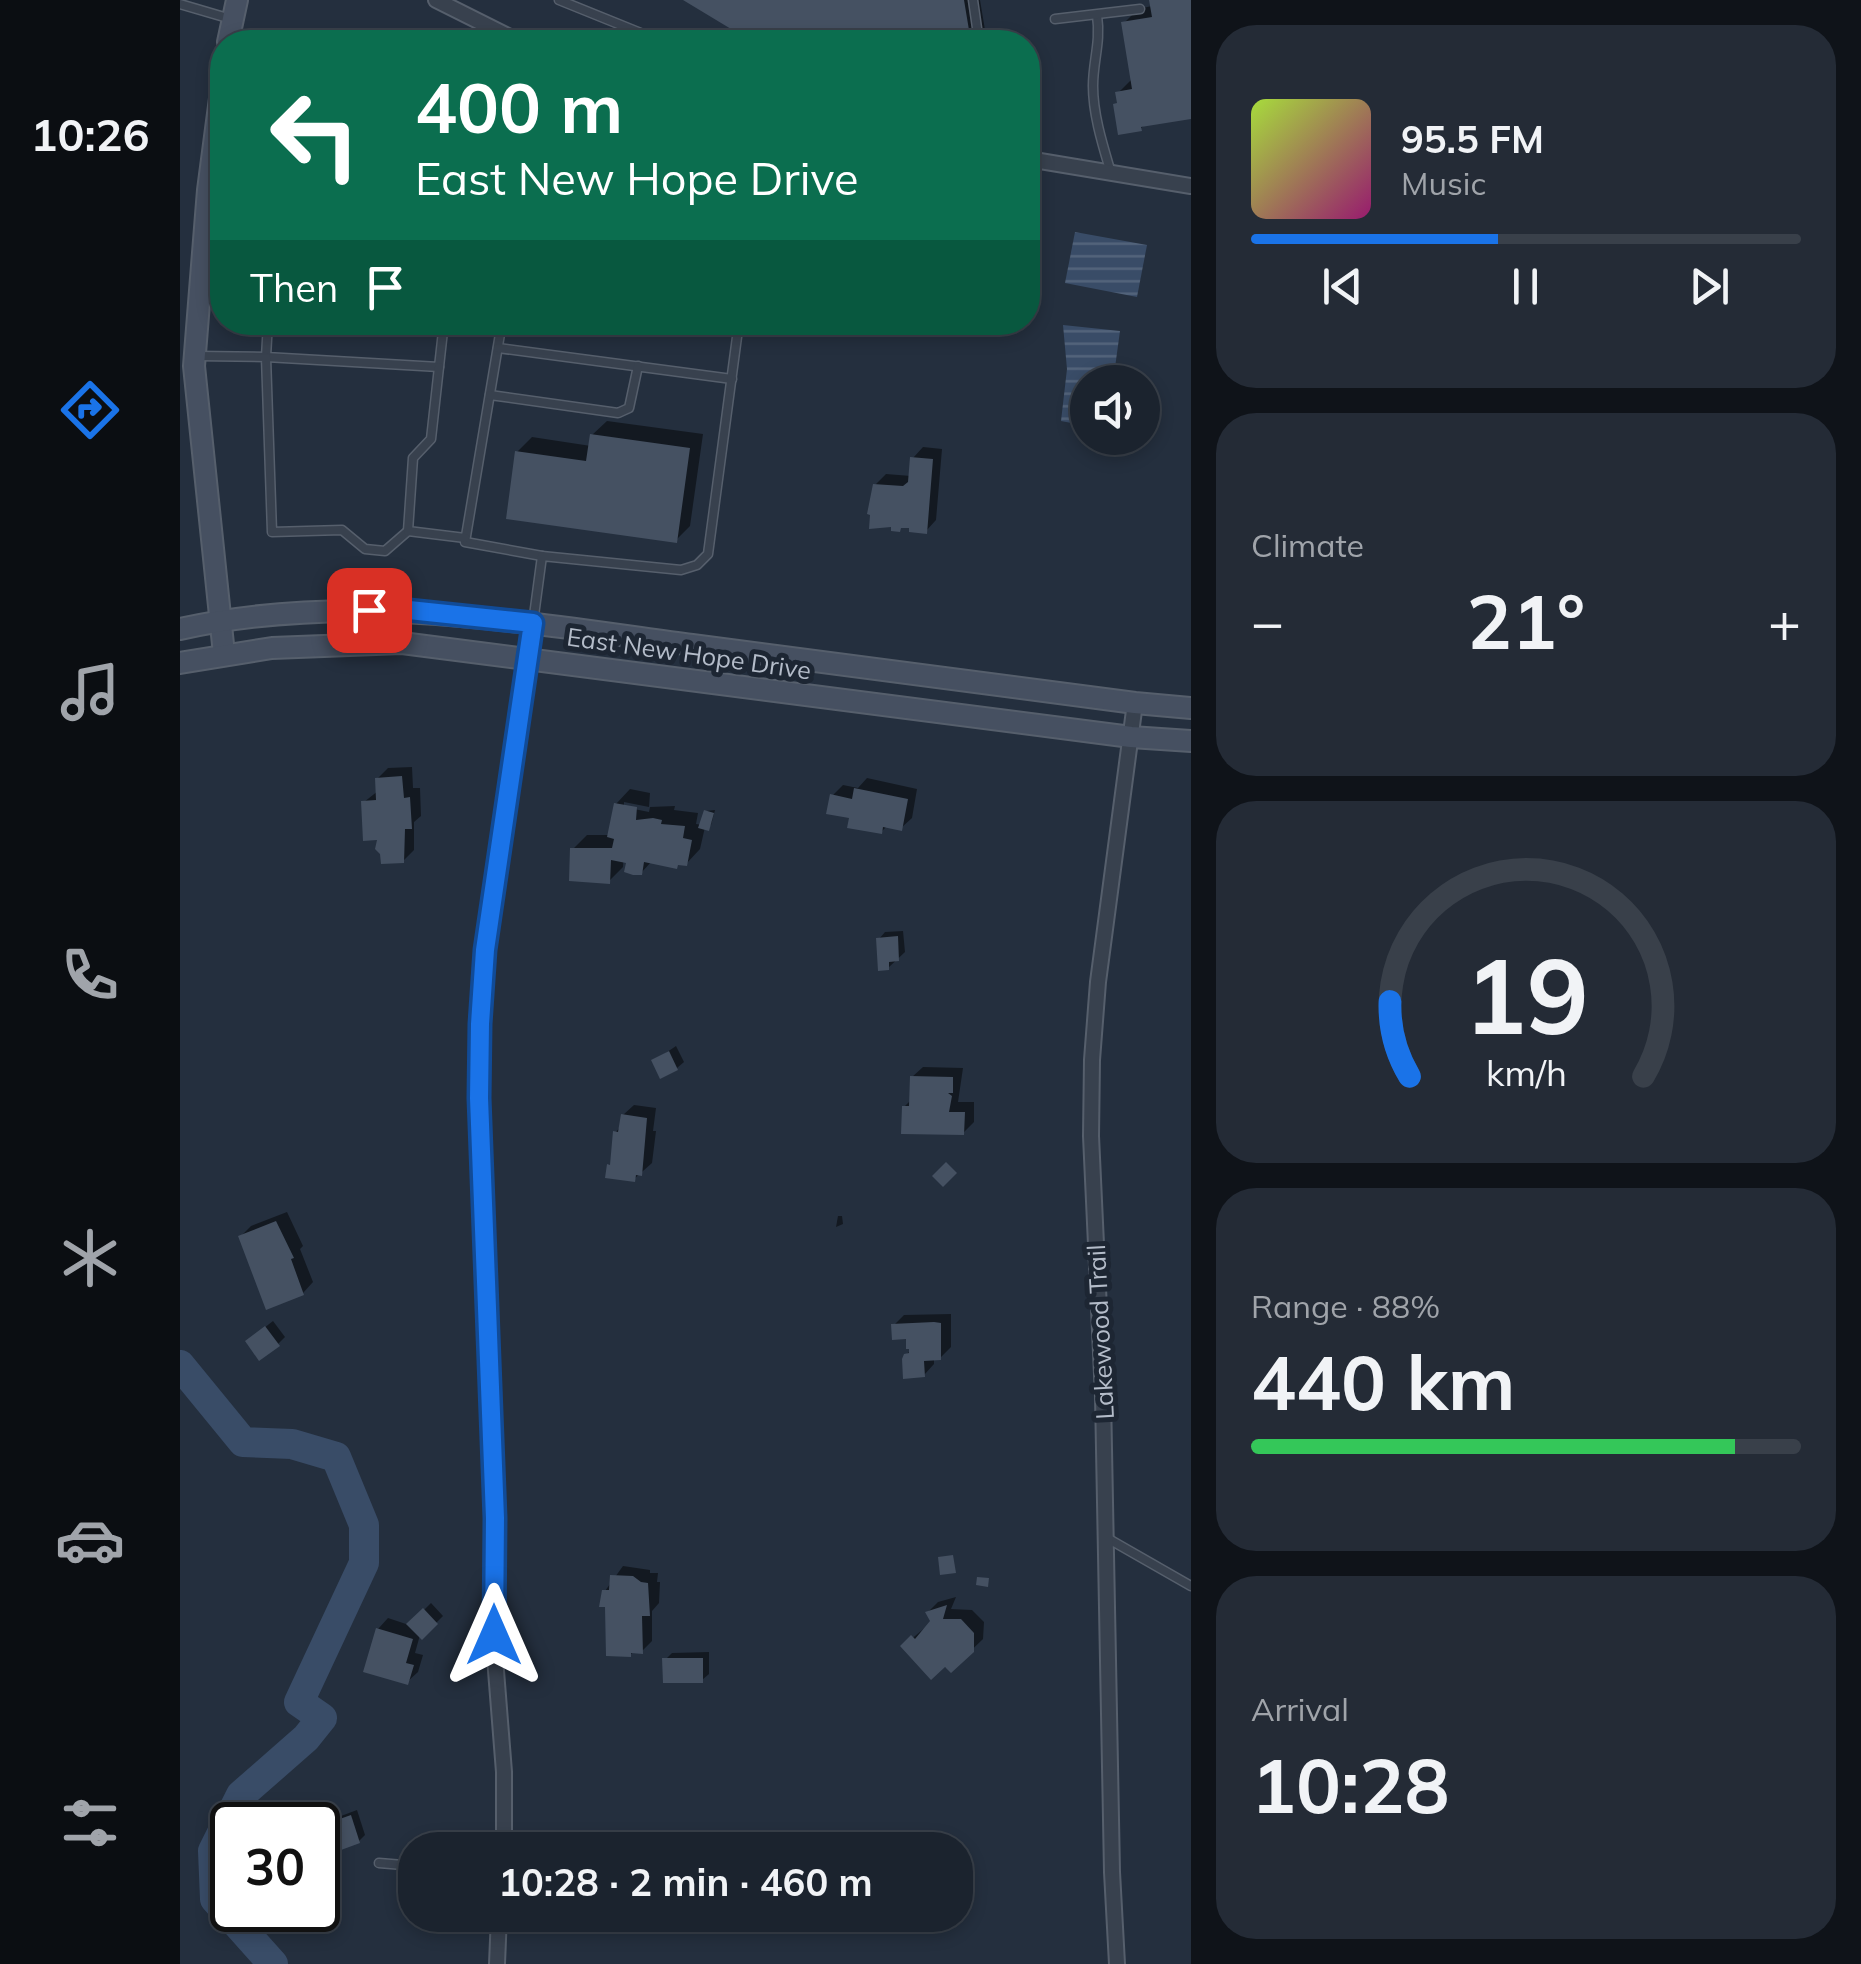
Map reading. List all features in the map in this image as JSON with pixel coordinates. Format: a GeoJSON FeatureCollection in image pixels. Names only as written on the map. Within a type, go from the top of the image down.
{"type":"FeatureCollection","features":[{"type":"Feature","properties":{"kind":"street"},"geometry":{"type":"LineString","coordinates":[[436,0],[462,6],[501,30]]}},
{"type":"Feature","properties":{"kind":"street"},"geometry":{"type":"LineString","coordinates":[[1040,161],[1191,186]]}},
{"type":"Feature","properties":{"kind":"street"},"geometry":{"type":"LineString","coordinates":[[210,175],[190,363],[224,654]]}},
{"type":"Feature","properties":{"kind":"street","name":"East New Hope Drive"},"geometry":{"type":"LineString","coordinates":[[180,629],[220,620],[296,612],[409,610],[1191,708]]}},
{"type":"Feature","properties":{"kind":"street"},"geometry":{"type":"LineString","coordinates":[[504,1832],[504,1772],[494,1643],[495,1518],[479,1098],[480,1024],[485,950],[533,623]]}},
{"type":"Feature","properties":{"kind":"street","name":"East New Hope Drive"},"geometry":{"type":"LineString","coordinates":[[180,664],[272,648],[402,642],[1131,737],[1191,741]]}},
{"type":"Feature","properties":{"kind":"street","name":"Lakewood Trail"},"geometry":{"type":"LineString","coordinates":[[1117,1964],[1107,1538],[1091,1136],[1092,1060],[1098,982],[1135,704]]}},
{"type":"Feature","properties":{"kind":"street"},"geometry":{"type":"LineString","coordinates":[[497,1964],[498,1932]]}},
{"type":"Feature","properties":{"kind":"lane"},"geometry":{"type":"LineString","coordinates":[[558,0],[626,30]]}},
{"type":"Feature","properties":{"kind":"lane"},"geometry":{"type":"LineString","coordinates":[[973,0],[977,30]]}},
{"type":"Feature","properties":{"kind":"lane"},"geometry":{"type":"LineString","coordinates":[[180,4],[234,10]]}},
{"type":"Feature","properties":{"kind":"lane"},"geometry":{"type":"LineString","coordinates":[[1055,19],[1140,9]]}},
{"type":"Feature","properties":{"kind":"lane"},"geometry":{"type":"LineString","coordinates":[[1097,15],[1100,40],[1093,86],[1111,172]]}},
{"type":"Feature","properties":{"kind":"lane"},"geometry":{"type":"LineString","coordinates":[[267,335],[272,532],[342,530],[365,549],[385,551],[408,531],[412,458],[432,439],[443,335]]}},
{"type":"Feature","properties":{"kind":"lane"},"geometry":{"type":"LineString","coordinates":[[500,335],[465,542],[542,556],[681,570],[698,565],[708,554],[738,335]]}},
{"type":"Feature","properties":{"kind":"lane"},"geometry":{"type":"LineString","coordinates":[[498,348],[732,379]]}},
{"type":"Feature","properties":{"kind":"lane"},"geometry":{"type":"LineString","coordinates":[[190,363],[266,357],[439,366]]}},
{"type":"Feature","properties":{"kind":"lane"},"geometry":{"type":"LineString","coordinates":[[490,395],[618,412],[629,408],[638,366]]}},
{"type":"Feature","properties":{"kind":"lane"},"geometry":{"type":"LineString","coordinates":[[408,531],[465,538]]}},
{"type":"Feature","properties":{"kind":"lane"},"geometry":{"type":"LineString","coordinates":[[533,623],[542,556]]}},
{"type":"Feature","properties":{"kind":"lane"},"geometry":{"type":"LineString","coordinates":[[1107,1538],[1191,1586]]}},
{"type":"Feature","properties":{"kind":"lane"},"geometry":{"type":"LineString","coordinates":[[379,1863],[398,1865]]}},
{"type":"Feature","properties":{"kind":"water"},"geometry":{"type":"Polygon","coordinates":[[[1075,232],[1147,245],[1137,297],[1065,283],[1075,232]]]}},
{"type":"Feature","properties":{"kind":"water"},"geometry":{"type":"Polygon","coordinates":[[[1063,325],[1120,331],[1115,365],[1070,365],[1070,423],[1061,421],[1067,369],[1063,325]]]}},
{"type":"Feature","properties":{"kind":"building"},"geometry":{"type":"Polygon","coordinates":[[[683,0],[964,0],[969,30],[733,30],[683,0]]]}},
{"type":"Feature","properties":{"kind":"building"},"geometry":{"type":"Polygon","coordinates":[[[1149,0],[1191,0],[1191,119],[1118,135],[1115,92],[1132,89],[1121,22],[1152,17],[1149,0]]]}},
{"type":"Feature","properties":{"kind":"building"},"geometry":{"type":"Polygon","coordinates":[[[590,434],[690,448],[677,543],[506,519],[515,451],[586,461],[590,434]]]}},
{"type":"Feature","properties":{"kind":"building"},"geometry":{"type":"Polygon","coordinates":[[[910,457],[933,459],[927,534],[909,532],[909,528],[901,528],[900,532],[891,531],[891,527],[869,529],[867,514],[873,484],[903,486],[908,482],[910,457]]]}},
{"type":"Feature","properties":{"kind":"building"},"geometry":{"type":"Polygon","coordinates":[[[402,776],[404,798],[410,797],[412,829],[405,829],[404,863],[381,864],[375,849],[377,840],[363,841],[361,801],[376,800],[375,778],[402,776]]]}},
{"type":"Feature","properties":{"kind":"building"},"geometry":{"type":"Polygon","coordinates":[[[854,788],[908,799],[902,831],[883,827],[882,834],[847,828],[849,818],[826,814],[830,794],[852,799],[854,788]]]}},
{"type":"Feature","properties":{"kind":"building"},"geometry":{"type":"Polygon","coordinates":[[[614,803],[637,807],[636,820],[653,818],[662,820],[661,824],[685,826],[683,838],[692,840],[687,866],[678,865],[677,869],[644,862],[642,875],[633,875],[624,872],[626,863],[611,860],[610,884],[569,881],[570,848],[612,848],[614,839],[607,837],[614,803]]]}},
{"type":"Feature","properties":{"kind":"building"},"geometry":{"type":"Polygon","coordinates":[[[704,810],[714,813],[709,831],[698,828],[704,810]]]}},
{"type":"Feature","properties":{"kind":"building"},"geometry":{"type":"Polygon","coordinates":[[[898,936],[899,961],[889,962],[889,970],[878,971],[876,938],[898,936]]]}},
{"type":"Feature","properties":{"kind":"building"},"geometry":{"type":"Polygon","coordinates":[[[669,1051],[678,1070],[660,1079],[651,1060],[669,1051]]]}},
{"type":"Feature","properties":{"kind":"building"},"geometry":{"type":"Polygon","coordinates":[[[910,1076],[953,1077],[953,1093],[948,1093],[952,1096],[949,1112],[965,1112],[964,1135],[901,1134],[902,1106],[909,1106],[910,1076]]]}},
{"type":"Feature","properties":{"kind":"building"},"geometry":{"type":"Polygon","coordinates":[[[621,1114],[647,1118],[642,1176],[636,1175],[635,1182],[605,1178],[613,1131],[618,1132],[621,1114]]]}},
{"type":"Feature","properties":{"kind":"building"},"geometry":{"type":"Polygon","coordinates":[[[946,1162],[957,1173],[943,1187],[932,1176],[946,1162]]]}},
{"type":"Feature","properties":{"kind":"building"},"geometry":{"type":"Polygon","coordinates":[[[276,1221],[294,1258],[291,1259],[304,1295],[266,1310],[238,1236],[276,1221]]]}},
{"type":"Feature","properties":{"kind":"building"},"geometry":{"type":"Polygon","coordinates":[[[941,1323],[941,1360],[924,1361],[925,1377],[903,1379],[902,1359],[909,1349],[906,1339],[892,1340],[891,1324],[941,1323]]]}},
{"type":"Feature","properties":{"kind":"building"},"geometry":{"type":"Polygon","coordinates":[[[265,1326],[280,1346],[259,1361],[245,1341],[265,1326]]]}},
{"type":"Feature","properties":{"kind":"building"},"geometry":{"type":"Polygon","coordinates":[[[953,1555],[956,1573],[940,1575],[938,1557],[953,1555]]]}},
{"type":"Feature","properties":{"kind":"building"},"geometry":{"type":"Polygon","coordinates":[[[610,1575],[633,1576],[648,1583],[650,1616],[642,1616],[643,1654],[606,1656],[605,1607],[599,1607],[602,1590],[609,1590],[610,1575]]]}},
{"type":"Feature","properties":{"kind":"building"},"geometry":{"type":"Polygon","coordinates":[[[977,1577],[989,1578],[988,1587],[976,1585],[977,1577]]]}},
{"type":"Feature","properties":{"kind":"building"},"geometry":{"type":"Polygon","coordinates":[[[947,1605],[943,1619],[961,1619],[974,1633],[974,1652],[951,1673],[945,1667],[931,1680],[900,1646],[911,1635],[915,1639],[930,1621],[925,1612],[947,1605]]]}},
{"type":"Feature","properties":{"kind":"building"},"geometry":{"type":"Polygon","coordinates":[[[423,1608],[438,1624],[422,1640],[406,1624],[423,1608]]]}},
{"type":"Feature","properties":{"kind":"building"},"geometry":{"type":"Polygon","coordinates":[[[376,1628],[413,1639],[406,1663],[414,1665],[408,1685],[363,1672],[376,1628]]]}},
{"type":"Feature","properties":{"kind":"building"},"geometry":{"type":"Polygon","coordinates":[[[662,1658],[703,1658],[703,1683],[663,1683],[662,1658]]]}},
{"type":"Feature","properties":{"kind":"building"},"geometry":{"type":"Polygon","coordinates":[[[351,1815],[360,1843],[341,1850],[340,1819],[351,1815]]]}},
{"type":"Feature","properties":{"kind":"waterway"},"geometry":{"type":"LineString","coordinates":[[180,1365],[243,1442],[292,1444],[336,1457],[364,1525],[364,1563],[299,1702],[322,1718],[306,1738],[241,1795],[213,1851],[215,1899],[273,1964]]}},
{"type":"Feature","properties":{"kind":"route"},"geometry":{"type":"LineString","coordinates":[[369,610],[409,610],[533,623],[485,950],[480,1024],[479,1098],[495,1518],[494,1635]]}}]}
